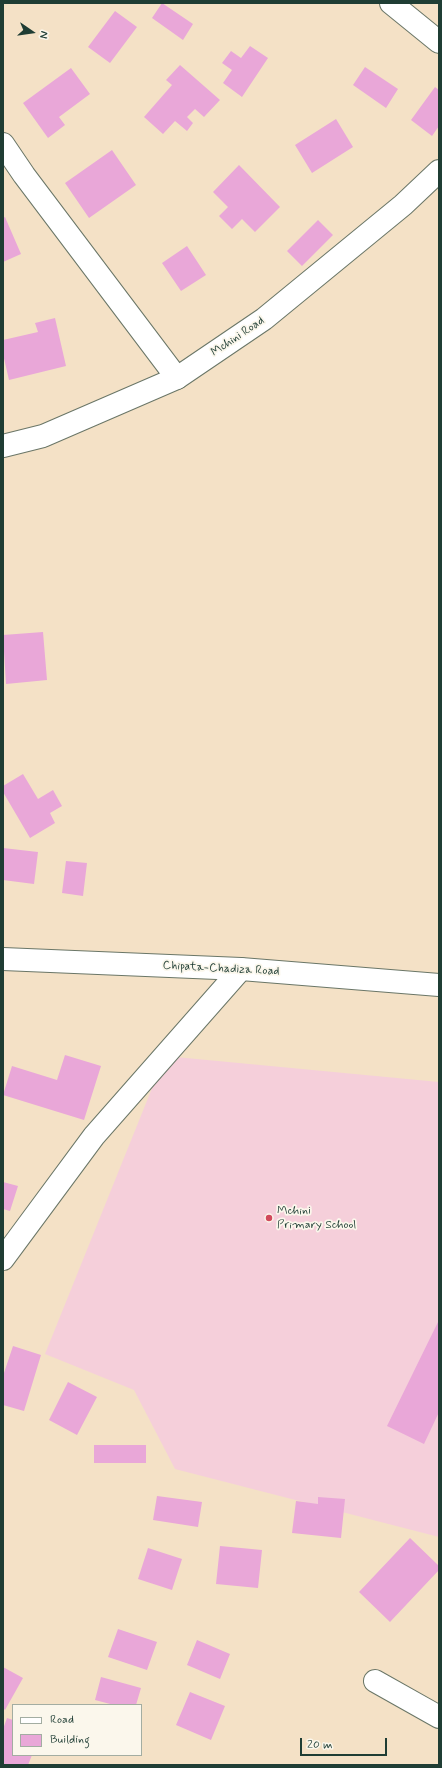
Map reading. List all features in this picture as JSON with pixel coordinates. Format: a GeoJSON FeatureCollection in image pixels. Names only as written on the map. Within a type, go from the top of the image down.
{"type":"FeatureCollection","features":[{"type":"Feature","properties":{"kind":"street"},"geometry":{"type":"LineString","coordinates":[[391,3],[439,42]]}},
{"type":"Feature","properties":{"kind":"street"},"geometry":{"type":"LineString","coordinates":[[3,144],[24,175],[177,378]]}},
{"type":"Feature","properties":{"kind":"street","name":"Mchini Road"},"geometry":{"type":"LineString","coordinates":[[3,446],[43,436],[177,378],[264,319],[403,205],[439,172]]}},
{"type":"Feature","properties":{"kind":"street","name":"Chipata-Chadiza Road"},"geometry":{"type":"LineString","coordinates":[[3,959],[241,969],[439,985]]}},
{"type":"Feature","properties":{"kind":"street"},"geometry":{"type":"LineString","coordinates":[[3,1259],[94,1136],[241,969]]}},
{"type":"Feature","properties":{"kind":"street"},"geometry":{"type":"LineString","coordinates":[[375,1681],[439,1717]]}},
{"type":"Feature","properties":{"kind":"shaded area","name":"Mchini Primary School"},"geometry":{"type":"Polygon","coordinates":[[[165,1056],[439,1082],[439,1537],[175,1469],[134,1390],[45,1354],[165,1056]]]}},
{"type":"Feature","properties":{"kind":"building"},"geometry":{"type":"Polygon","coordinates":[[[162,3],[193,24],[183,40],[152,18],[162,3]]]}},
{"type":"Feature","properties":{"kind":"building"},"geometry":{"type":"Polygon","coordinates":[[[115,11],[137,27],[110,63],[88,47],[115,11]]]}},
{"type":"Feature","properties":{"kind":"building"},"geometry":{"type":"Polygon","coordinates":[[[250,46],[268,58],[242,97],[223,83],[232,70],[222,63],[231,51],[241,58],[250,46]]]}},
{"type":"Feature","properties":{"kind":"building"},"geometry":{"type":"Polygon","coordinates":[[[180,65],[220,100],[204,117],[195,109],[187,117],[193,123],[187,131],[175,121],[163,134],[144,117],[172,85],[166,80],[180,65]]]}},
{"type":"Feature","properties":{"kind":"building"},"geometry":{"type":"Polygon","coordinates":[[[365,67],[398,89],[386,108],[353,85],[365,67]]]}},
{"type":"Feature","properties":{"kind":"building"},"geometry":{"type":"Polygon","coordinates":[[[71,68],[90,94],[59,117],[65,125],[48,138],[23,103],[71,68]]]}},
{"type":"Feature","properties":{"kind":"building"},"geometry":{"type":"Polygon","coordinates":[[[435,87],[439,90],[439,126],[432,136],[411,120],[435,87]]]}},
{"type":"Feature","properties":{"kind":"building"},"geometry":{"type":"Polygon","coordinates":[[[336,119],[353,147],[312,173],[295,145],[336,119]]]}},
{"type":"Feature","properties":{"kind":"building"},"geometry":{"type":"Polygon","coordinates":[[[112,150],[136,185],[89,218],[65,183],[112,150]]]}},
{"type":"Feature","properties":{"kind":"building"},"geometry":{"type":"Polygon","coordinates":[[[239,165],[280,207],[255,232],[242,219],[232,229],[219,216],[228,207],[213,192],[239,165]]]}},
{"type":"Feature","properties":{"kind":"building"},"geometry":{"type":"Polygon","coordinates":[[[5,217],[21,254],[3,262],[3,218],[5,217]]]}},
{"type":"Feature","properties":{"kind":"building"},"geometry":{"type":"Polygon","coordinates":[[[318,220],[333,235],[302,266],[287,251],[318,220]]]}},
{"type":"Feature","properties":{"kind":"building"},"geometry":{"type":"Polygon","coordinates":[[[187,246],[206,275],[181,291],[162,263],[187,246]]]}},
{"type":"Feature","properties":{"kind":"building"},"geometry":{"type":"Polygon","coordinates":[[[55,318],[66,366],[9,380],[3,354],[3,340],[38,332],[35,323],[55,318]]]}},
{"type":"Feature","properties":{"kind":"building"},"geometry":{"type":"Polygon","coordinates":[[[43,632],[47,680],[6,684],[3,635],[43,632]]]}},
{"type":"Feature","properties":{"kind":"building"},"geometry":{"type":"Polygon","coordinates":[[[23,774],[38,799],[53,790],[62,806],[50,813],[55,823],[30,838],[3,792],[3,786],[23,774]]]}},
{"type":"Feature","properties":{"kind":"building"},"geometry":{"type":"Polygon","coordinates":[[[3,848],[38,852],[34,884],[3,880],[3,848]]]}},
{"type":"Feature","properties":{"kind":"building"},"geometry":{"type":"Polygon","coordinates":[[[66,861],[87,863],[83,896],[62,893],[66,861]]]}},
{"type":"Feature","properties":{"kind":"building"},"geometry":{"type":"Polygon","coordinates":[[[65,1055],[101,1066],[84,1120],[3,1095],[12,1066],[57,1080],[65,1055]]]}},
{"type":"Feature","properties":{"kind":"building"},"geometry":{"type":"Polygon","coordinates":[[[3,1182],[18,1186],[10,1211],[3,1209],[3,1182]]]}},
{"type":"Feature","properties":{"kind":"building"},"geometry":{"type":"Polygon","coordinates":[[[439,1320],[439,1412],[424,1444],[387,1426],[439,1320]]]}},
{"type":"Feature","properties":{"kind":"building"},"geometry":{"type":"Polygon","coordinates":[[[13,1346],[41,1355],[24,1411],[3,1405],[3,1376],[13,1346]]]}},
{"type":"Feature","properties":{"kind":"building"},"geometry":{"type":"Polygon","coordinates":[[[68,1382],[97,1397],[77,1435],[49,1420],[68,1382]]]}},
{"type":"Feature","properties":{"kind":"building"},"geometry":{"type":"Polygon","coordinates":[[[94,1445],[146,1445],[146,1463],[94,1463],[94,1445]]]}},
{"type":"Feature","properties":{"kind":"building"},"geometry":{"type":"Polygon","coordinates":[[[157,1496],[202,1502],[198,1527],[153,1520],[157,1496]]]}},
{"type":"Feature","properties":{"kind":"building"},"geometry":{"type":"Polygon","coordinates":[[[318,1497],[345,1499],[341,1538],[292,1533],[296,1501],[318,1504],[318,1497]]]}},
{"type":"Feature","properties":{"kind":"building"},"geometry":{"type":"Polygon","coordinates":[[[410,1538],[439,1566],[439,1570],[390,1622],[359,1592],[410,1538]]]}},
{"type":"Feature","properties":{"kind":"building"},"geometry":{"type":"Polygon","coordinates":[[[220,1546],[262,1550],[258,1588],[216,1584],[220,1546]]]}},
{"type":"Feature","properties":{"kind":"building"},"geometry":{"type":"Polygon","coordinates":[[[148,1548],[182,1559],[172,1590],[138,1579],[148,1548]]]}},
{"type":"Feature","properties":{"kind":"building"},"geometry":{"type":"Polygon","coordinates":[[[118,1629],[157,1642],[147,1670],[108,1657],[118,1629]]]}},
{"type":"Feature","properties":{"kind":"building"},"geometry":{"type":"Polygon","coordinates":[[[197,1640],[230,1654],[220,1679],[187,1665],[197,1640]]]}},
{"type":"Feature","properties":{"kind":"building"},"geometry":{"type":"Polygon","coordinates":[[[3,1667],[23,1678],[5,1710],[3,1708],[3,1667]]]}},
{"type":"Feature","properties":{"kind":"building"},"geometry":{"type":"Polygon","coordinates":[[[101,1677],[141,1688],[136,1704],[110,1704],[95,1700],[101,1677]]]}},
{"type":"Feature","properties":{"kind":"building"},"geometry":{"type":"Polygon","coordinates":[[[190,1692],[225,1706],[211,1740],[176,1725],[190,1692]]]}},
{"type":"Feature","properties":{"kind":"building"},"geometry":{"type":"Polygon","coordinates":[[[7,1718],[12,1720],[12,1756],[32,1756],[28,1765],[3,1765],[3,1729],[7,1718]]]}},
{"type":"Feature","properties":{"kind":"place","name":"Mchini Primary School"},"geometry":{"type":"Point","coordinates":[269,1218]}}]}
